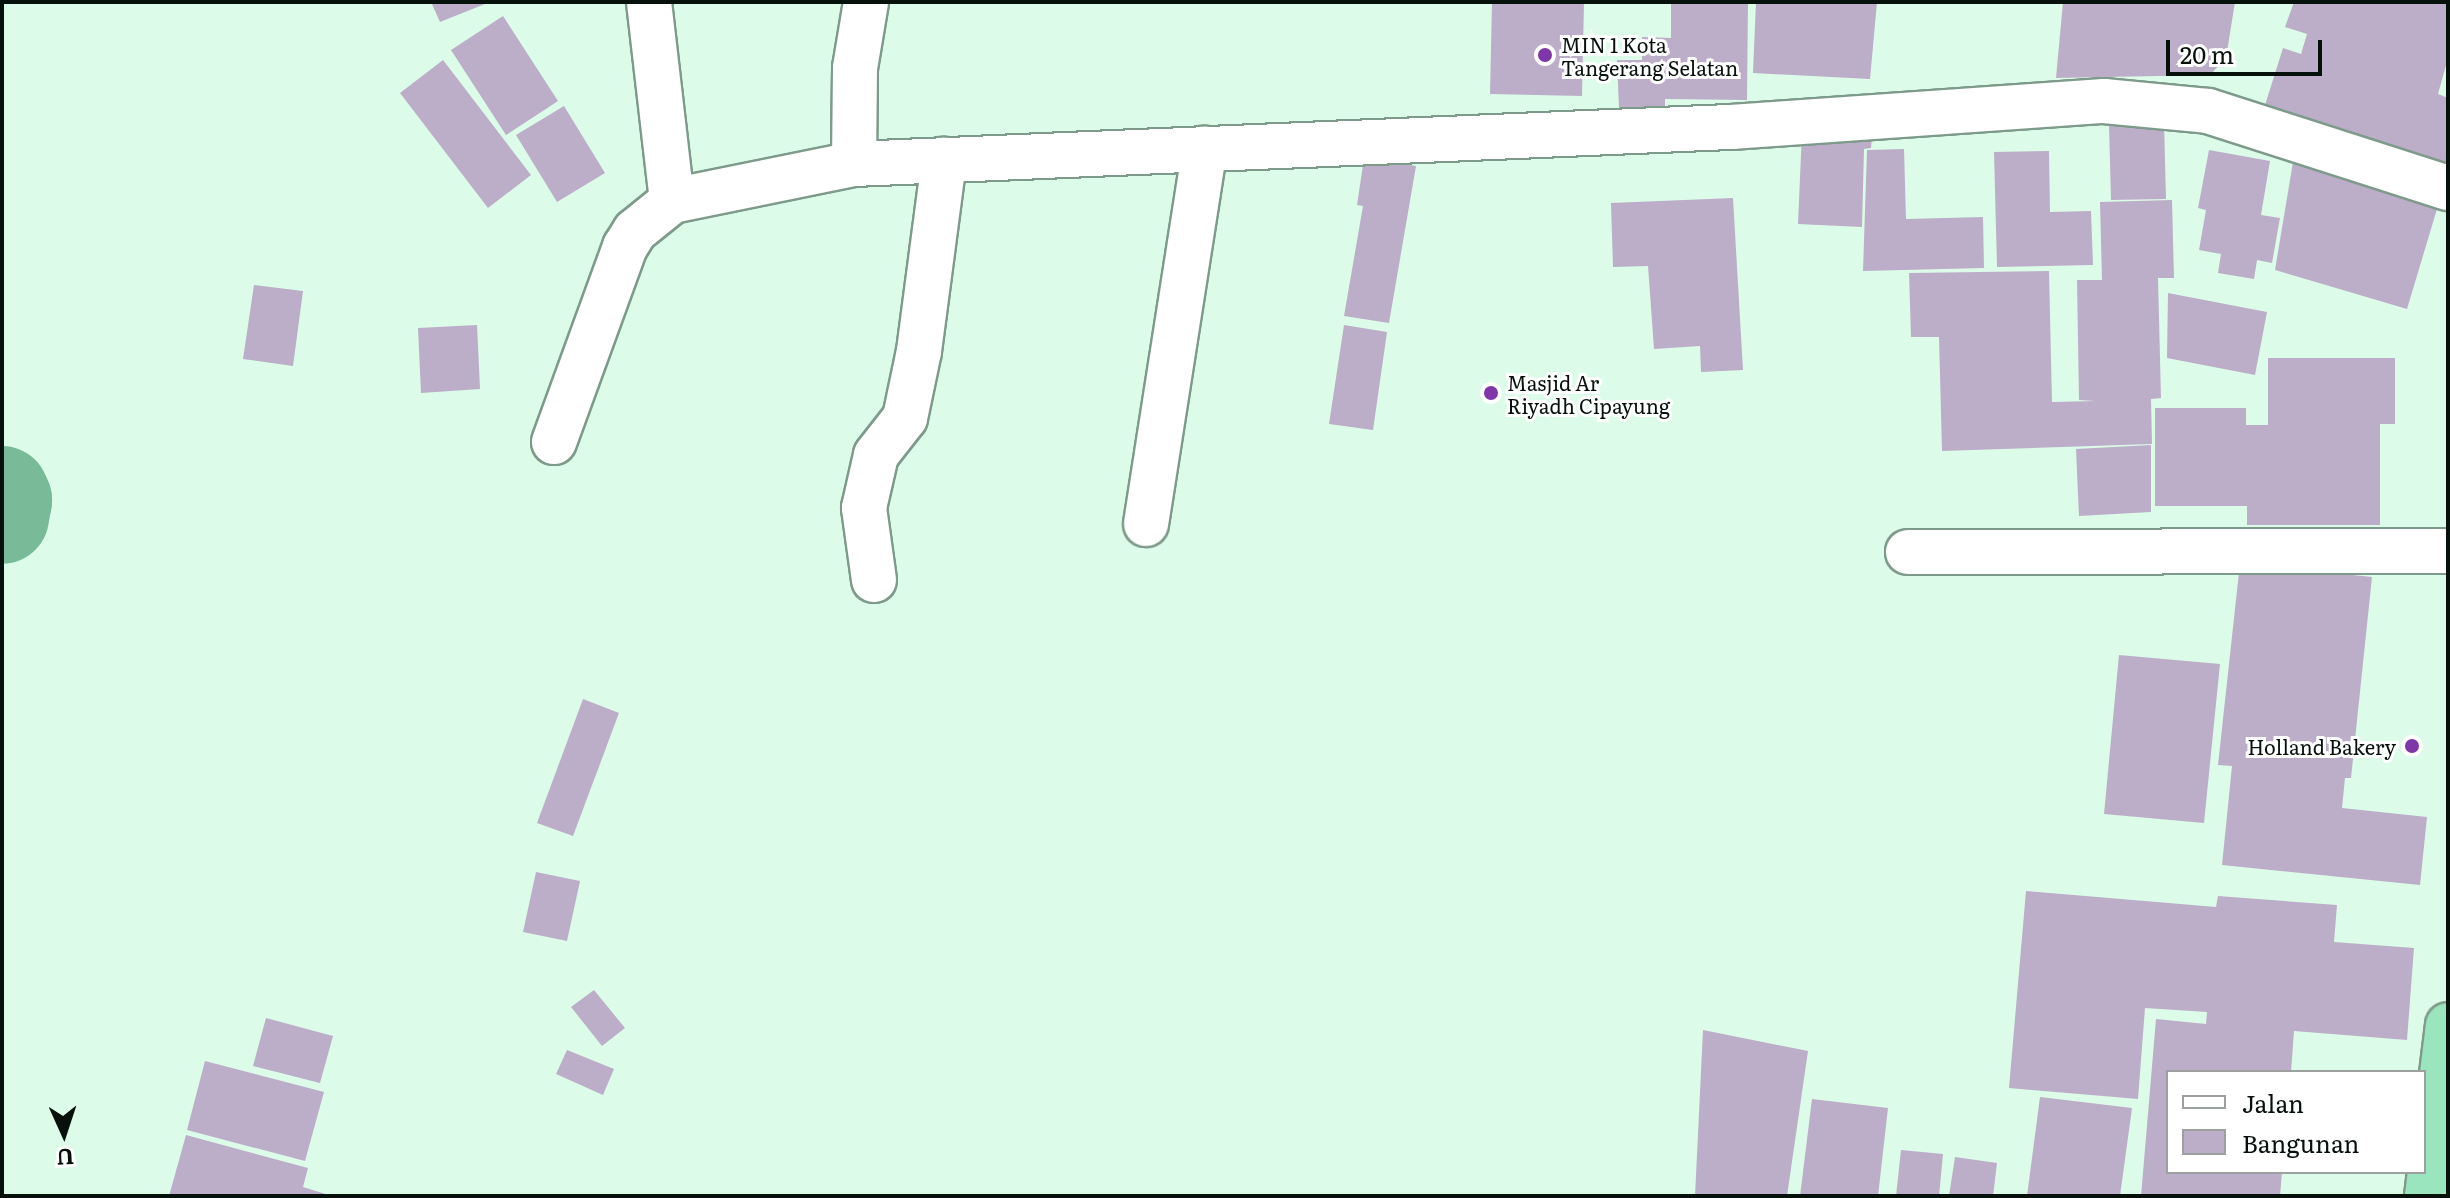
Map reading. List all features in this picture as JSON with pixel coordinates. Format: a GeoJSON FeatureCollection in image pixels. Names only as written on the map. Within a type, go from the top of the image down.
{"type":"FeatureCollection","features":[{"type":"Feature","properties":{"kind":"highway"},"geometry":{"type":"LineString","coordinates":[[2427,1196],[2448,1025]]}},
{"type":"Feature","properties":{"kind":"street"},"geometry":{"type":"LineString","coordinates":[[649,2],[672,201]]}},
{"type":"Feature","properties":{"kind":"street"},"geometry":{"type":"LineString","coordinates":[[854,164],[855,68],[866,2]]}},
{"type":"Feature","properties":{"kind":"street"},"geometry":{"type":"LineString","coordinates":[[554,442],[625,247],[635,231],[672,201],[854,164],[1731,127],[2104,101],[2208,111],[2448,188]]}},
{"type":"Feature","properties":{"kind":"street"},"geometry":{"type":"LineString","coordinates":[[1146,524],[1205,149]]}},
{"type":"Feature","properties":{"kind":"street"},"geometry":{"type":"LineString","coordinates":[[874,580],[864,508],[876,455],[905,418],[919,351],[944,160]]}},
{"type":"Feature","properties":{"kind":"street"},"geometry":{"type":"LineString","coordinates":[[1908,552],[2448,551]]}},
{"type":"Feature","properties":{"kind":"building"},"geometry":{"type":"Polygon","coordinates":[[[431,2],[490,2],[440,22],[431,2]]]}},
{"type":"Feature","properties":{"kind":"building","name":"MIN 1 Kota Tangerang Selatan"},"geometry":{"type":"Polygon","coordinates":[[[1492,2],[1584,2],[1582,96],[1490,94],[1492,2]]]}},
{"type":"Feature","properties":{"kind":"building"},"geometry":{"type":"Polygon","coordinates":[[[1671,2],[1748,2],[1747,100],[1665,99],[1665,107],[1619,108],[1617,60],[1642,60],[1642,37],[1671,38],[1671,2]]]}},
{"type":"Feature","properties":{"kind":"building"},"geometry":{"type":"Polygon","coordinates":[[[1756,2],[1877,2],[1870,79],[1753,73],[1756,2]]]}},
{"type":"Feature","properties":{"kind":"building"},"geometry":{"type":"Polygon","coordinates":[[[2063,2],[2235,2],[2226,58],[2210,75],[2056,78],[2063,2]]]}},
{"type":"Feature","properties":{"kind":"building"},"geometry":{"type":"Polygon","coordinates":[[[2294,2],[2448,2],[2448,58],[2438,94],[2448,98],[2448,179],[2295,124],[2265,105],[2283,48],[2301,54],[2307,34],[2285,27],[2294,2]]]}},
{"type":"Feature","properties":{"kind":"building"},"geometry":{"type":"Polygon","coordinates":[[[503,16],[558,101],[506,135],[451,50],[503,16]]]}},
{"type":"Feature","properties":{"kind":"building"},"geometry":{"type":"Polygon","coordinates":[[[443,60],[531,175],[488,208],[400,93],[443,60]]]}},
{"type":"Feature","properties":{"kind":"building"},"geometry":{"type":"Polygon","coordinates":[[[564,106],[605,173],[557,202],[516,135],[564,106]]]}},
{"type":"Feature","properties":{"kind":"building"},"geometry":{"type":"Polygon","coordinates":[[[2164,123],[2166,199],[2111,200],[2109,124],[2164,123]]]}},
{"type":"Feature","properties":{"kind":"building"},"geometry":{"type":"Polygon","coordinates":[[[1802,131],[1872,134],[1871,148],[1864,149],[1862,227],[1798,224],[1802,131]]]}},
{"type":"Feature","properties":{"kind":"building"},"geometry":{"type":"Polygon","coordinates":[[[1904,149],[1906,219],[1983,217],[1984,268],[1863,271],[1867,150],[1904,149]]]}},
{"type":"Feature","properties":{"kind":"building"},"geometry":{"type":"Polygon","coordinates":[[[2209,150],[2270,161],[2261,215],[2280,218],[2272,263],[2257,260],[2254,279],[2218,273],[2221,254],[2199,250],[2206,210],[2198,208],[2209,150]]]}},
{"type":"Feature","properties":{"kind":"building"},"geometry":{"type":"Polygon","coordinates":[[[2049,151],[2050,212],[2091,211],[2093,265],[1997,267],[1994,152],[2049,151]]]}},
{"type":"Feature","properties":{"kind":"building"},"geometry":{"type":"Polygon","coordinates":[[[2294,156],[2440,199],[2407,309],[2275,270],[2294,156]]]}},
{"type":"Feature","properties":{"kind":"building"},"geometry":{"type":"Polygon","coordinates":[[[1364,158],[1416,166],[1389,323],[1344,316],[1363,206],[1357,205],[1364,158]]]}},
{"type":"Feature","properties":{"kind":"building"},"geometry":{"type":"Polygon","coordinates":[[[1733,198],[1743,370],[1701,372],[1700,346],[1654,349],[1648,266],[1613,267],[1611,203],[1733,198]]]}},
{"type":"Feature","properties":{"kind":"building"},"geometry":{"type":"Polygon","coordinates":[[[2172,200],[2174,278],[2158,278],[2161,398],[2151,399],[2152,444],[1942,451],[1939,337],[1911,337],[1909,273],[2049,271],[2052,402],[2095,401],[2079,400],[2077,280],[2102,280],[2100,202],[2172,200]]]}},
{"type":"Feature","properties":{"kind":"building"},"geometry":{"type":"Polygon","coordinates":[[[254,285],[303,291],[293,366],[243,359],[254,285]]]}},
{"type":"Feature","properties":{"kind":"building"},"geometry":{"type":"Polygon","coordinates":[[[2168,293],[2267,312],[2255,375],[2167,358],[2168,293]]]}},
{"type":"Feature","properties":{"kind":"building"},"geometry":{"type":"Polygon","coordinates":[[[477,325],[480,389],[421,393],[418,328],[477,325]]]}},
{"type":"Feature","properties":{"kind":"building"},"geometry":{"type":"Polygon","coordinates":[[[1344,325],[1387,332],[1373,430],[1329,424],[1344,325]]]}},
{"type":"Feature","properties":{"kind":"building"},"geometry":{"type":"Polygon","coordinates":[[[2268,358],[2395,358],[2395,424],[2380,424],[2380,525],[2247,525],[2247,506],[2155,506],[2155,408],[2246,408],[2246,425],[2268,425],[2268,358]]]}},
{"type":"Feature","properties":{"kind":"building"},"geometry":{"type":"Polygon","coordinates":[[[2151,445],[2151,512],[2079,516],[2076,449],[2151,445]]]}},
{"type":"Feature","properties":{"kind":"building"},"geometry":{"type":"Polygon","coordinates":[[[2240,563],[2372,577],[2351,778],[2345,778],[2342,808],[2427,817],[2420,885],[2222,865],[2232,766],[2218,765],[2240,563]]]}},
{"type":"Feature","properties":{"kind":"building"},"geometry":{"type":"Polygon","coordinates":[[[2119,655],[2220,664],[2204,823],[2104,814],[2119,655]]]}},
{"type":"Feature","properties":{"kind":"building"},"geometry":{"type":"Polygon","coordinates":[[[583,699],[619,713],[573,836],[537,823],[583,699]]]}},
{"type":"Feature","properties":{"kind":"building"},"geometry":{"type":"Polygon","coordinates":[[[536,872],[580,881],[567,941],[523,932],[536,872]]]}},
{"type":"Feature","properties":{"kind":"building"},"geometry":{"type":"Polygon","coordinates":[[[2026,891],[2216,907],[2218,896],[2337,905],[2334,942],[2414,948],[2407,1040],[2294,1031],[2291,1070],[2166,1070],[2166,1174],[2282,1174],[2280,1196],[2141,1196],[2156,1019],[2206,1024],[2207,1012],[2145,1008],[2138,1099],[2009,1088],[2026,891]]]}},
{"type":"Feature","properties":{"kind":"building"},"geometry":{"type":"Polygon","coordinates":[[[594,990],[625,1028],[602,1046],[571,1007],[594,990]]]}},
{"type":"Feature","properties":{"kind":"building"},"geometry":{"type":"Polygon","coordinates":[[[266,1018],[333,1036],[320,1083],[253,1066],[266,1018]]]}},
{"type":"Feature","properties":{"kind":"building"},"geometry":{"type":"Polygon","coordinates":[[[1703,1030],[1808,1051],[1787,1196],[1695,1196],[1703,1030]]]}},
{"type":"Feature","properties":{"kind":"building"},"geometry":{"type":"Polygon","coordinates":[[[567,1050],[614,1069],[603,1095],[556,1074],[567,1050]]]}},
{"type":"Feature","properties":{"kind":"building"},"geometry":{"type":"Polygon","coordinates":[[[205,1061],[324,1092],[305,1161],[187,1130],[205,1061]]]}},
{"type":"Feature","properties":{"kind":"building"},"geometry":{"type":"Polygon","coordinates":[[[2040,1097],[2132,1108],[2120,1196],[2027,1196],[2040,1097]]]}},
{"type":"Feature","properties":{"kind":"building"},"geometry":{"type":"Polygon","coordinates":[[[1812,1099],[1888,1108],[1878,1196],[1800,1196],[1812,1099]]]}},
{"type":"Feature","properties":{"kind":"building"},"geometry":{"type":"Polygon","coordinates":[[[186,1135],[308,1168],[303,1187],[332,1196],[169,1196],[186,1135]]]}},
{"type":"Feature","properties":{"kind":"building"},"geometry":{"type":"Polygon","coordinates":[[[1901,1150],[1943,1154],[1939,1196],[1896,1196],[1901,1150]]]}},
{"type":"Feature","properties":{"kind":"building"},"geometry":{"type":"Polygon","coordinates":[[[1955,1157],[1997,1163],[1993,1196],[1949,1196],[1955,1157]]]}},
{"type":"Feature","properties":{"kind":"waterway"},"geometry":{"type":"LineString","coordinates":[[2,493],[5,500],[2,517]]}},
{"type":"Feature","properties":{"kind":"place","name":"MIN 1 Kota Tangerang Selatan"},"geometry":{"type":"Point","coordinates":[1545,55]}},
{"type":"Feature","properties":{"kind":"place","name":"Masjid Ar Riyadh Cipayung"},"geometry":{"type":"Point","coordinates":[1491,393]}},
{"type":"Feature","properties":{"kind":"place","name":"Holland Bakery"},"geometry":{"type":"Point","coordinates":[2412,746]}}]}
